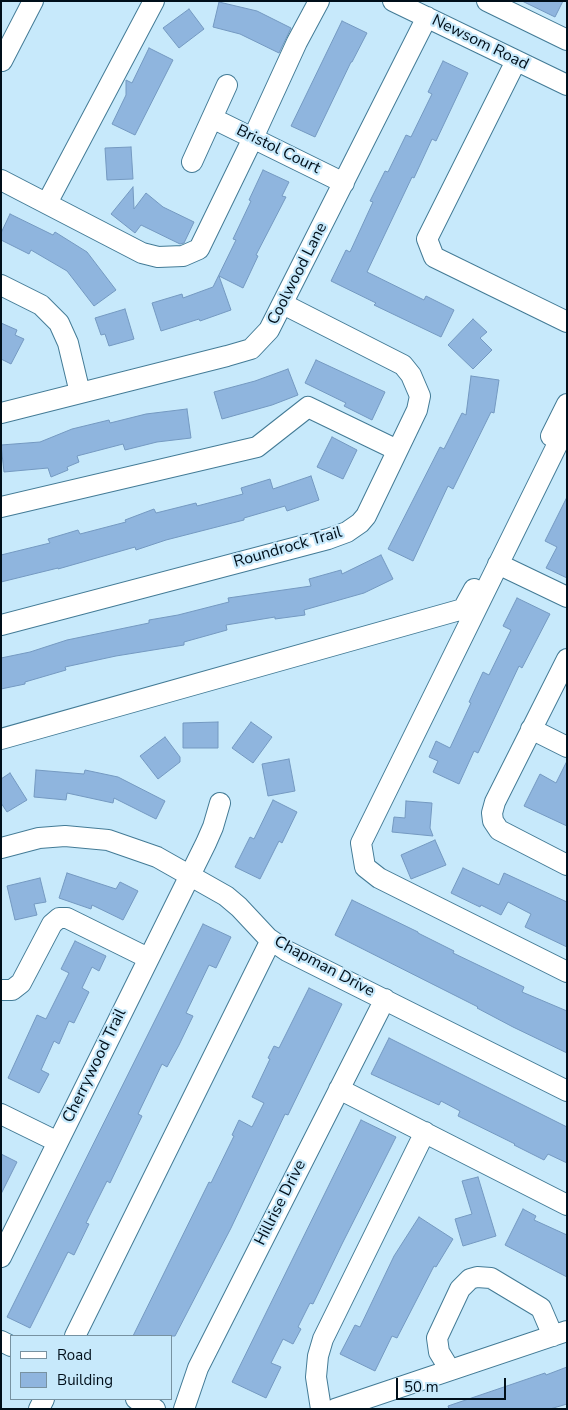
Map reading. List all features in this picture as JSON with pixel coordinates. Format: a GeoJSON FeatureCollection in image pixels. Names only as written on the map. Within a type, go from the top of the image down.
{"type":"FeatureCollection","features":[{"type":"Feature","properties":{"kind":"street"},"geometry":{"type":"LineString","coordinates":[[2,61],[33,1]]}},
{"type":"Feature","properties":{"kind":"street"},"geometry":{"type":"LineString","coordinates":[[47,203],[154,1]]}},
{"type":"Feature","properties":{"kind":"street"},"geometry":{"type":"LineString","coordinates":[[1,180],[142,253],[158,256],[183,256],[199,249],[253,138],[296,42],[319,1]]}},
{"type":"Feature","properties":{"kind":"street","name":"Newsom Road"},"geometry":{"type":"LineString","coordinates":[[393,1],[567,85]]}},
{"type":"Feature","properties":{"kind":"street"},"geometry":{"type":"LineString","coordinates":[[488,1],[567,40]]}},
{"type":"Feature","properties":{"kind":"street","name":"Coolwood Lane"},"geometry":{"type":"LineString","coordinates":[[1,413],[251,349],[269,330],[283,304],[427,17]]}},
{"type":"Feature","properties":{"kind":"street"},"geometry":{"type":"LineString","coordinates":[[516,61],[427,239],[434,257],[567,322]]}},
{"type":"Feature","properties":{"kind":"street"},"geometry":{"type":"LineString","coordinates":[[192,162],[227,85]]}},
{"type":"Feature","properties":{"kind":"street","name":"Bristol Court"},"geometry":{"type":"LineString","coordinates":[[212,118],[344,182]]}},
{"type":"Feature","properties":{"kind":"street"},"geometry":{"type":"LineString","coordinates":[[1,285],[41,305],[59,323],[68,343],[80,393]]}},
{"type":"Feature","properties":{"kind":"street","name":"Roundrock Trail"},"geometry":{"type":"LineString","coordinates":[[1,625],[328,539],[347,532],[360,523],[366,516],[416,410],[420,396],[412,375],[403,365],[283,304]]}},
{"type":"Feature","properties":{"kind":"street"},"geometry":{"type":"LineString","coordinates":[[1,738],[463,610],[567,404]]}},
{"type":"Feature","properties":{"kind":"street"},"geometry":{"type":"LineString","coordinates":[[1,507],[257,447],[308,407],[397,450]]}},
{"type":"Feature","properties":{"kind":"street"},"geometry":{"type":"LineString","coordinates":[[567,425],[361,843],[365,867],[379,878],[567,972]]}},
{"type":"Feature","properties":{"kind":"street"},"geometry":{"type":"LineString","coordinates":[[498,564],[567,597]]}},
{"type":"Feature","properties":{"kind":"street"},"geometry":{"type":"LineString","coordinates":[[567,659],[495,802],[492,812],[493,821],[499,830],[567,865]]}},
{"type":"Feature","properties":{"kind":"street"},"geometry":{"type":"LineString","coordinates":[[531,730],[567,747]]}},
{"type":"Feature","properties":{"kind":"street","name":"Cherrywood Trail"},"geometry":{"type":"LineString","coordinates":[[1,1257],[8,1225],[58,1142],[210,835],[220,803]]}},
{"type":"Feature","properties":{"kind":"street","name":"Chapman Drive"},"geometry":{"type":"LineString","coordinates":[[1,848],[39,838],[65,836],[108,840],[157,857],[226,896],[271,940],[287,951],[567,1091]]}},
{"type":"Feature","properties":{"kind":"street"},"geometry":{"type":"LineString","coordinates":[[1,990],[12,990],[21,983],[52,924],[59,918],[68,918],[148,958]]}},
{"type":"Feature","properties":{"kind":"street"},"geometry":{"type":"LineString","coordinates":[[75,1335],[271,940]]}},
{"type":"Feature","properties":{"kind":"street","name":"Hillrise Drive"},"geometry":{"type":"LineString","coordinates":[[184,1409],[198,1368],[385,999]]}},
{"type":"Feature","properties":{"kind":"street"},"geometry":{"type":"LineString","coordinates":[[340,1089],[567,1204]]}},
{"type":"Feature","properties":{"kind":"street"},"geometry":{"type":"LineString","coordinates":[[1,1114],[58,1142]]}},
{"type":"Feature","properties":{"kind":"street"},"geometry":{"type":"LineString","coordinates":[[321,1409],[316,1377],[318,1356],[323,1339],[425,1132]]}},
{"type":"Feature","properties":{"kind":"street"},"geometry":{"type":"LineString","coordinates":[[334,1409],[450,1370],[560,1333],[541,1308],[491,1278],[477,1277],[470,1279],[460,1289],[437,1338],[438,1352],[450,1370]]}},
{"type":"Feature","properties":{"kind":"street"},"geometry":{"type":"LineString","coordinates":[[138,1400],[155,1409]]}},
{"type":"Feature","properties":{"kind":"building"},"geometry":{"type":"Polygon","coordinates":[[[522,1],[563,1],[555,17],[522,1]]]}},
{"type":"Feature","properties":{"kind":"building"},"geometry":{"type":"Polygon","coordinates":[[[219,2],[257,11],[291,28],[279,53],[240,34],[213,27],[219,2]]]}},
{"type":"Feature","properties":{"kind":"building"},"geometry":{"type":"Polygon","coordinates":[[[189,9],[204,29],[179,48],[163,28],[189,9]]]}},
{"type":"Feature","properties":{"kind":"building"},"geometry":{"type":"Polygon","coordinates":[[[342,21],[367,33],[315,137],[291,126],[342,21]]]}},
{"type":"Feature","properties":{"kind":"building"},"geometry":{"type":"Polygon","coordinates":[[[149,48],[173,60],[135,135],[112,124],[126,95],[126,80],[132,83],[149,48]]]}},
{"type":"Feature","properties":{"kind":"building"},"geometry":{"type":"Polygon","coordinates":[[[443,61],[468,73],[436,141],[432,139],[414,178],[412,177],[367,272],[424,300],[426,296],[454,310],[441,337],[374,305],[376,303],[331,281],[346,250],[350,252],[373,202],[370,201],[385,171],[388,172],[406,135],[411,137],[432,94],[428,92],[443,61]]]}},
{"type":"Feature","properties":{"kind":"building"},"geometry":{"type":"Polygon","coordinates":[[[131,147],[133,179],[107,180],[105,148],[131,147]]]}},
{"type":"Feature","properties":{"kind":"building"},"geometry":{"type":"Polygon","coordinates":[[[263,170],[289,182],[282,196],[286,197],[256,255],[258,256],[243,288],[219,276],[231,310],[200,321],[199,319],[161,331],[152,303],[182,294],[183,298],[213,287],[236,240],[233,239],[263,170]]]}},
{"type":"Feature","properties":{"kind":"building"},"geometry":{"type":"Polygon","coordinates":[[[133,187],[134,209],[146,193],[163,207],[194,222],[184,243],[180,244],[141,225],[135,233],[111,214],[133,187]]]}},
{"type":"Feature","properties":{"kind":"building"},"geometry":{"type":"Polygon","coordinates":[[[10,214],[53,235],[55,232],[87,252],[116,290],[94,306],[67,271],[31,250],[29,254],[1,240],[1,233],[10,214]]]}},
{"type":"Feature","properties":{"kind":"building"},"geometry":{"type":"Polygon","coordinates":[[[125,309],[134,339],[109,346],[105,334],[101,335],[95,318],[125,309]]]}},
{"type":"Feature","properties":{"kind":"building"},"geometry":{"type":"Polygon","coordinates":[[[473,319],[487,332],[480,338],[492,350],[473,369],[448,345],[473,319]]]}},
{"type":"Feature","properties":{"kind":"building"},"geometry":{"type":"Polygon","coordinates":[[[1,323],[17,330],[15,335],[24,339],[11,364],[1,359],[1,323]]]}},
{"type":"Feature","properties":{"kind":"building"},"geometry":{"type":"Polygon","coordinates":[[[316,360],[385,392],[372,420],[344,406],[346,403],[305,383],[316,360]]]}},
{"type":"Feature","properties":{"kind":"building"},"geometry":{"type":"Polygon","coordinates":[[[288,369],[298,395],[272,405],[222,419],[214,392],[255,381],[288,369]]]}},
{"type":"Feature","properties":{"kind":"building"},"geometry":{"type":"Polygon","coordinates":[[[471,376],[499,380],[494,413],[491,412],[453,489],[448,486],[413,561],[388,549],[440,447],[444,449],[462,413],[466,415],[471,376]]]}},
{"type":"Feature","properties":{"kind":"building"},"geometry":{"type":"Polygon","coordinates":[[[187,409],[191,438],[157,442],[125,450],[123,444],[77,456],[79,462],[67,467],[68,470],[51,477],[48,468],[4,472],[1,445],[40,442],[72,429],[109,420],[110,423],[146,414],[187,409]]]}},
{"type":"Feature","properties":{"kind":"building"},"geometry":{"type":"Polygon","coordinates":[[[332,437],[357,450],[343,479],[317,467],[332,437]]]}},
{"type":"Feature","properties":{"kind":"building"},"geometry":{"type":"Polygon","coordinates":[[[311,476],[319,500],[287,511],[285,506],[244,518],[244,520],[166,540],[136,550],[135,547],[58,569],[1,582],[1,555],[50,543],[48,539],[78,530],[80,534],[126,522],[125,520],[154,509],[156,513],[196,503],[197,506],[243,494],[241,488],[270,479],[273,489],[311,476]]]}},
{"type":"Feature","properties":{"kind":"building"},"geometry":{"type":"Polygon","coordinates":[[[567,497],[567,578],[546,568],[557,547],[545,541],[567,497]]]}},
{"type":"Feature","properties":{"kind":"building"},"geometry":{"type":"Polygon","coordinates":[[[381,555],[393,579],[364,593],[304,610],[305,615],[275,619],[275,617],[226,625],[227,630],[184,642],[184,645],[116,656],[65,667],[66,670],[25,682],[25,684],[1,689],[1,658],[30,652],[67,640],[149,623],[149,620],[229,602],[228,598],[311,586],[309,579],[341,570],[342,574],[381,555]]]}},
{"type":"Feature","properties":{"kind":"building"},"geometry":{"type":"Polygon","coordinates":[[[517,598],[550,614],[522,668],[519,666],[478,753],[474,751],[459,784],[433,772],[438,761],[429,757],[436,741],[450,748],[483,672],[489,675],[511,630],[503,626],[517,598]]]}},
{"type":"Feature","properties":{"kind":"building"},"geometry":{"type":"Polygon","coordinates":[[[218,722],[218,748],[183,748],[183,723],[218,722]]]}},
{"type":"Feature","properties":{"kind":"building"},"geometry":{"type":"Polygon","coordinates":[[[251,722],[272,737],[253,763],[232,748],[251,722]]]}},
{"type":"Feature","properties":{"kind":"building"},"geometry":{"type":"Polygon","coordinates":[[[165,737],[180,757],[180,762],[158,779],[140,756],[165,737]]]}},
{"type":"Feature","properties":{"kind":"building"},"geometry":{"type":"Polygon","coordinates":[[[289,759],[295,791],[268,796],[262,764],[289,759]]]}},
{"type":"Feature","properties":{"kind":"building"},"geometry":{"type":"Polygon","coordinates":[[[567,761],[567,826],[524,806],[540,774],[556,783],[567,761]]]}},
{"type":"Feature","properties":{"kind":"building"},"geometry":{"type":"Polygon","coordinates":[[[36,770],[84,774],[85,770],[118,777],[165,801],[156,819],[114,798],[113,803],[67,793],[66,800],[34,797],[36,770]]]}},
{"type":"Feature","properties":{"kind":"building"},"geometry":{"type":"Polygon","coordinates":[[[10,773],[27,800],[7,812],[1,803],[1,779],[10,773]]]}},
{"type":"Feature","properties":{"kind":"building"},"geometry":{"type":"Polygon","coordinates":[[[273,800],[297,812],[282,843],[279,841],[260,879],[235,867],[250,837],[254,839],[273,800]]]}},
{"type":"Feature","properties":{"kind":"building"},"geometry":{"type":"Polygon","coordinates":[[[406,801],[432,803],[430,828],[433,836],[392,832],[394,817],[405,818],[406,801]]]}},
{"type":"Feature","properties":{"kind":"building"},"geometry":{"type":"Polygon","coordinates":[[[435,840],[446,865],[411,879],[401,855],[435,840]]]}},
{"type":"Feature","properties":{"kind":"building"},"geometry":{"type":"Polygon","coordinates":[[[463,868],[499,885],[504,873],[567,902],[567,947],[525,927],[531,914],[508,902],[501,915],[451,893],[463,868]]]}},
{"type":"Feature","properties":{"kind":"building"},"geometry":{"type":"Polygon","coordinates":[[[67,873],[116,889],[120,882],[138,891],[123,920],[92,905],[91,909],[59,898],[67,873]]]}},
{"type":"Feature","properties":{"kind":"building"},"geometry":{"type":"Polygon","coordinates":[[[40,878],[46,902],[34,904],[37,915],[15,920],[7,886],[40,878]]]}},
{"type":"Feature","properties":{"kind":"building"},"geometry":{"type":"Polygon","coordinates":[[[352,900],[418,932],[454,951],[453,953],[524,987],[522,992],[567,1011],[567,1053],[335,935],[352,900]]]}},
{"type":"Feature","properties":{"kind":"building"},"geometry":{"type":"Polygon","coordinates":[[[203,924],[231,937],[216,968],[209,965],[186,1013],[193,1016],[179,1045],[167,1067],[162,1064],[138,1114],[142,1116],[110,1183],[107,1181],[86,1223],[89,1224],[74,1255],[68,1252],[30,1328],[7,1317],[203,924]]]}},
{"type":"Feature","properties":{"kind":"building"},"geometry":{"type":"Polygon","coordinates":[[[75,941],[106,956],[99,971],[92,967],[82,988],[89,992],[74,1023],[69,1021],[59,1044],[54,1041],[41,1070],[49,1074],[39,1093],[8,1078],[37,1015],[46,1019],[69,973],[61,969],[75,941]]]}},
{"type":"Feature","properties":{"kind":"building"},"geometry":{"type":"Polygon","coordinates":[[[309,988],[342,1004],[288,1115],[285,1114],[231,1228],[175,1336],[133,1335],[209,1182],[211,1183],[234,1136],[232,1135],[239,1120],[252,1127],[264,1103],[252,1097],[274,1046],[279,1048],[309,988]]]}},
{"type":"Feature","properties":{"kind":"building"},"geometry":{"type":"Polygon","coordinates":[[[389,1038],[567,1127],[567,1163],[548,1154],[544,1160],[458,1116],[460,1111],[441,1101],[439,1105],[371,1074],[389,1038]]]}},
{"type":"Feature","properties":{"kind":"building"},"geometry":{"type":"Polygon","coordinates":[[[361,1120],[396,1137],[313,1304],[310,1303],[298,1327],[301,1329],[293,1344],[283,1339],[271,1363],[281,1367],[266,1398],[232,1382],[361,1120]]]}},
{"type":"Feature","properties":{"kind":"building"},"geometry":{"type":"Polygon","coordinates":[[[1,1154],[17,1162],[1,1194],[1,1154]]]}},
{"type":"Feature","properties":{"kind":"building"},"geometry":{"type":"Polygon","coordinates":[[[478,1177],[496,1236],[463,1246],[455,1219],[472,1214],[462,1181],[478,1177]]]}},
{"type":"Feature","properties":{"kind":"building"},"geometry":{"type":"Polygon","coordinates":[[[523,1209],[536,1216],[534,1220],[567,1235],[567,1277],[505,1245],[523,1209]]]}},
{"type":"Feature","properties":{"kind":"building"},"geometry":{"type":"Polygon","coordinates":[[[419,1217],[453,1239],[436,1267],[434,1266],[397,1338],[392,1336],[375,1371],[340,1354],[355,1325],[360,1327],[394,1256],[419,1217]]]}},
{"type":"Feature","properties":{"kind":"building"},"geometry":{"type":"Polygon","coordinates":[[[567,1367],[567,1404],[550,1409],[449,1409],[448,1406],[567,1367]]]}}]}
